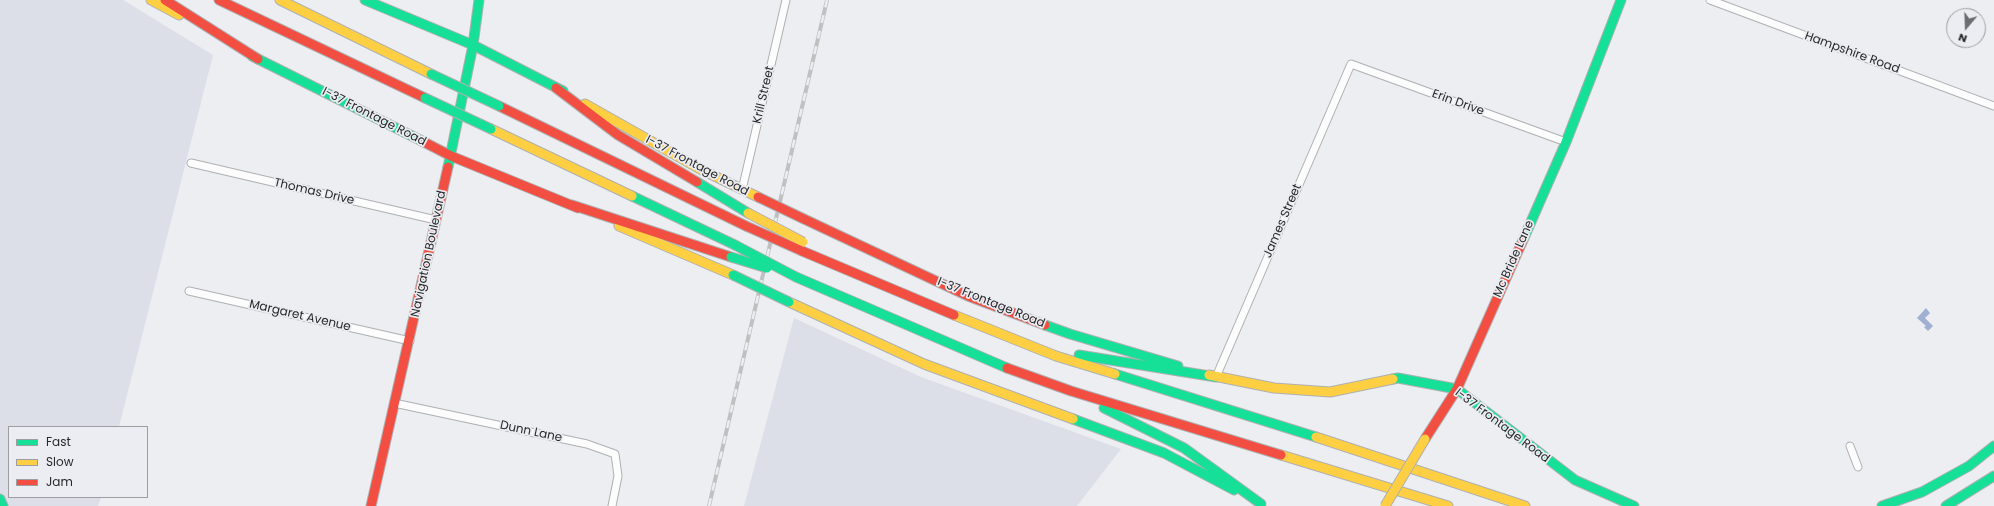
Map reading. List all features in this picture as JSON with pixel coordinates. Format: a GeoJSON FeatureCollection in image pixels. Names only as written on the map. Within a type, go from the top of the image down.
{"type":"FeatureCollection","features":[{"type":"Feature","properties":{"kind":"main road","name":"I-37 Frontage Road"},"geometry":{"type":"LineString","coordinates":[[151,0],[258,59],[451,156],[572,205],[733,275],[924,364],[1164,453],[1262,505]]}},
{"type":"Feature","properties":{"kind":"main road"},"geometry":{"type":"LineString","coordinates":[[165,0],[258,59]]}},
{"type":"Feature","properties":{"kind":"main road"},"geometry":{"type":"LineString","coordinates":[[219,0],[736,245],[796,277],[1023,375],[1070,391],[1448,506]]}},
{"type":"Feature","properties":{"kind":"main road"},"geometry":{"type":"LineString","coordinates":[[280,0],[746,226],[803,246]]}},
{"type":"Feature","properties":{"kind":"main road","name":"I-37 Frontage Road"},"geometry":{"type":"LineString","coordinates":[[365,0],[473,44],[556,88],[702,170],[968,296],[1070,334],[1216,377],[1274,388],[1330,392],[1398,378],[1457,388],[1542,456],[1575,480],[1634,506]]}},
{"type":"Feature","properties":{"kind":"main road","name":"Navigation Boulevard"},"geometry":{"type":"LineString","coordinates":[[371,506],[394,403],[410,342],[451,156],[473,44],[479,0]]}},
{"type":"Feature","properties":{"kind":"main road","name":"Mc Bride Lane"},"geometry":{"type":"LineString","coordinates":[[1385,506],[1457,388],[1566,142],[1621,0]]}},
{"type":"Feature","properties":{"kind":"main road"},"geometry":{"type":"LineString","coordinates":[[556,88],[618,135],[803,246],[864,278],[1056,356],[1277,424],[1525,506]]}},
{"type":"Feature","properties":{"kind":"main road"},"geometry":{"type":"LineString","coordinates":[[572,205],[731,258],[796,277]]}},
{"type":"Feature","properties":{"kind":"main road"},"geometry":{"type":"LineString","coordinates":[[960,318],[1086,357],[1216,377]]}},
{"type":"Feature","properties":{"kind":"main road"},"geometry":{"type":"LineString","coordinates":[[1070,391],[1184,448],[1262,505]]}},
{"type":"Feature","properties":{"kind":"main road"},"geometry":{"type":"LineString","coordinates":[[1882,506],[1929,488],[1970,466],[1994,446]]}},
{"type":"Feature","properties":{"kind":"main road"},"geometry":{"type":"LineString","coordinates":[[1946,506],[1994,476]]}},
{"type":"Feature","properties":{"kind":"main road"},"geometry":{"type":"LineString","coordinates":[[0,499],[3,506]]}},
{"type":"Feature","properties":{"kind":"street","name":"Krill Street"},"geometry":{"type":"LineString","coordinates":[[742,190],[786,0]]}},
{"type":"Feature","properties":{"kind":"street","name":"Hampshire Road"},"geometry":{"type":"LineString","coordinates":[[1710,0],[1994,106]]}},
{"type":"Feature","properties":{"kind":"street","name":"Erin Drive"},"geometry":{"type":"LineString","coordinates":[[1350,64],[1566,142]]}},
{"type":"Feature","properties":{"kind":"street","name":"James Street"},"geometry":{"type":"LineString","coordinates":[[1216,377],[1350,64]]}},
{"type":"Feature","properties":{"kind":"street","name":"Thomas Drive"},"geometry":{"type":"LineString","coordinates":[[191,163],[436,220]]}},
{"type":"Feature","properties":{"kind":"street","name":"Margaret Avenue"},"geometry":{"type":"LineString","coordinates":[[189,292],[410,342]]}},
{"type":"Feature","properties":{"kind":"street","name":"Dunn Lane"},"geometry":{"type":"LineString","coordinates":[[394,403],[587,444],[614,454],[618,476],[612,506]]}},
{"type":"Feature","properties":{"kind":"street"},"geometry":{"type":"LineString","coordinates":[[1850,446],[1858,467]]}},
{"type":"Feature","properties":{"kind":"shaded area"},"geometry":{"type":"Polygon","coordinates":[[[0,0],[123,0],[213,55],[119,426],[8,426],[8,498],[101,498],[98,506],[0,506],[0,0]]]}},
{"type":"Feature","properties":{"kind":"shaded area"},"geometry":{"type":"Polygon","coordinates":[[[794,318],[921,377],[1121,449],[1077,506],[744,506],[794,318]]]}},
{"type":"Feature","properties":{"kind":"water"},"geometry":{"type":"Polygon","coordinates":[[[1926,308],[1930,313],[1925,318],[1933,326],[1928,331],[1924,327],[1926,326],[1917,318],[1926,308]]]}},
{"type":"Feature","properties":{"kind":"railway"},"geometry":{"type":"LineString","coordinates":[[709,506],[827,0]]}},
{"type":"Feature","properties":{"kind":"traffic: fast"},"geometry":{"type":"LineString","coordinates":[[365,0],[473,45],[563,91]]}},
{"type":"Feature","properties":{"kind":"traffic: fast"},"geometry":{"type":"LineString","coordinates":[[448,167],[473,45],[479,0]]}},
{"type":"Feature","properties":{"kind":"traffic: fast"},"geometry":{"type":"LineString","coordinates":[[1523,240],[1566,142],[1621,0]]}},
{"type":"Feature","properties":{"kind":"traffic: fast"},"geometry":{"type":"LineString","coordinates":[[252,56],[422,141]]}},
{"type":"Feature","properties":{"kind":"traffic: fast"},"geometry":{"type":"LineString","coordinates":[[431,74],[499,106]]}},
{"type":"Feature","properties":{"kind":"traffic: fast"},"geometry":{"type":"LineString","coordinates":[[425,98],[491,129]]}},
{"type":"Feature","properties":{"kind":"traffic: fast"},"geometry":{"type":"LineString","coordinates":[[697,182],[748,213]]}},
{"type":"Feature","properties":{"kind":"traffic: fast"},"geometry":{"type":"LineString","coordinates":[[632,196],[735,245]]}},
{"type":"Feature","properties":{"kind":"traffic: fast"},"geometry":{"type":"LineString","coordinates":[[735,245],[796,277]]}},
{"type":"Feature","properties":{"kind":"traffic: fast"},"geometry":{"type":"LineString","coordinates":[[731,257],[767,268]]}},
{"type":"Feature","properties":{"kind":"traffic: fast"},"geometry":{"type":"LineString","coordinates":[[733,275],[789,302]]}},
{"type":"Feature","properties":{"kind":"traffic: fast"},"geometry":{"type":"LineString","coordinates":[[796,277],[1007,368]]}},
{"type":"Feature","properties":{"kind":"traffic: fast"},"geometry":{"type":"LineString","coordinates":[[1045,325],[1070,334],[1178,366]]}},
{"type":"Feature","properties":{"kind":"traffic: fast"},"geometry":{"type":"LineString","coordinates":[[1079,355],[1216,377]]}},
{"type":"Feature","properties":{"kind":"traffic: fast"},"geometry":{"type":"LineString","coordinates":[[1115,374],[1316,437]]}},
{"type":"Feature","properties":{"kind":"traffic: fast"},"geometry":{"type":"LineString","coordinates":[[1393,379],[1398,378],[1457,389],[1575,480],[1634,506]]}},
{"type":"Feature","properties":{"kind":"traffic: fast"},"geometry":{"type":"LineString","coordinates":[[1104,408],[1184,448],[1261,504]]}},
{"type":"Feature","properties":{"kind":"traffic: fast"},"geometry":{"type":"LineString","coordinates":[[1073,419],[1164,453],[1234,490]]}},
{"type":"Feature","properties":{"kind":"traffic: fast"},"geometry":{"type":"LineString","coordinates":[[1882,506],[1922,492],[1969,466],[1994,446]]}},
{"type":"Feature","properties":{"kind":"traffic: fast"},"geometry":{"type":"LineString","coordinates":[[1946,506],[1994,476]]}},
{"type":"Feature","properties":{"kind":"traffic: fast"},"geometry":{"type":"LineString","coordinates":[[0,499],[3,506]]}},
{"type":"Feature","properties":{"kind":"traffic: slow"},"geometry":{"type":"LineString","coordinates":[[151,0],[179,15]]}},
{"type":"Feature","properties":{"kind":"traffic: slow"},"geometry":{"type":"LineString","coordinates":[[280,0],[431,74]]}},
{"type":"Feature","properties":{"kind":"traffic: slow"},"geometry":{"type":"LineString","coordinates":[[585,104],[702,170],[758,197]]}},
{"type":"Feature","properties":{"kind":"traffic: slow"},"geometry":{"type":"LineString","coordinates":[[491,129],[632,196]]}},
{"type":"Feature","properties":{"kind":"traffic: slow"},"geometry":{"type":"LineString","coordinates":[[748,213],[803,242]]}},
{"type":"Feature","properties":{"kind":"traffic: slow"},"geometry":{"type":"LineString","coordinates":[[619,226],[733,275]]}},
{"type":"Feature","properties":{"kind":"traffic: slow"},"geometry":{"type":"LineString","coordinates":[[789,302],[924,364],[1073,419]]}},
{"type":"Feature","properties":{"kind":"traffic: slow"},"geometry":{"type":"LineString","coordinates":[[954,315],[1056,356],[1115,374]]}},
{"type":"Feature","properties":{"kind":"traffic: slow"},"geometry":{"type":"LineString","coordinates":[[1209,375],[1274,388],[1330,392],[1393,379]]}},
{"type":"Feature","properties":{"kind":"traffic: slow"},"geometry":{"type":"LineString","coordinates":[[1316,437],[1525,506]]}},
{"type":"Feature","properties":{"kind":"traffic: slow"},"geometry":{"type":"LineString","coordinates":[[1385,506],[1425,439]]}},
{"type":"Feature","properties":{"kind":"traffic: slow"},"geometry":{"type":"LineString","coordinates":[[1281,455],[1448,506]]}},
{"type":"Feature","properties":{"kind":"traffic: jam"},"geometry":{"type":"LineString","coordinates":[[165,0],[258,59]]}},
{"type":"Feature","properties":{"kind":"traffic: jam"},"geometry":{"type":"LineString","coordinates":[[219,0],[425,98]]}},
{"type":"Feature","properties":{"kind":"traffic: jam"},"geometry":{"type":"LineString","coordinates":[[556,88],[618,135],[697,182]]}},
{"type":"Feature","properties":{"kind":"traffic: jam"},"geometry":{"type":"LineString","coordinates":[[499,106],[746,226]]}},
{"type":"Feature","properties":{"kind":"traffic: jam"},"geometry":{"type":"LineString","coordinates":[[422,141],[451,156],[578,208]]}},
{"type":"Feature","properties":{"kind":"traffic: jam"},"geometry":{"type":"LineString","coordinates":[[371,506],[448,167]]}},
{"type":"Feature","properties":{"kind":"traffic: jam"},"geometry":{"type":"LineString","coordinates":[[758,197],[804,219]]}},
{"type":"Feature","properties":{"kind":"traffic: jam"},"geometry":{"type":"LineString","coordinates":[[572,205],[731,257]]}},
{"type":"Feature","properties":{"kind":"traffic: jam"},"geometry":{"type":"LineString","coordinates":[[804,219],[968,296],[1045,325]]}},
{"type":"Feature","properties":{"kind":"traffic: jam"},"geometry":{"type":"LineString","coordinates":[[746,226],[802,251]]}},
{"type":"Feature","properties":{"kind":"traffic: jam"},"geometry":{"type":"LineString","coordinates":[[1425,439],[1457,389],[1523,240]]}},
{"type":"Feature","properties":{"kind":"traffic: jam"},"geometry":{"type":"LineString","coordinates":[[802,251],[954,315]]}},
{"type":"Feature","properties":{"kind":"traffic: jam"},"geometry":{"type":"LineString","coordinates":[[1007,368],[1071,391],[1281,455]]}}]}
